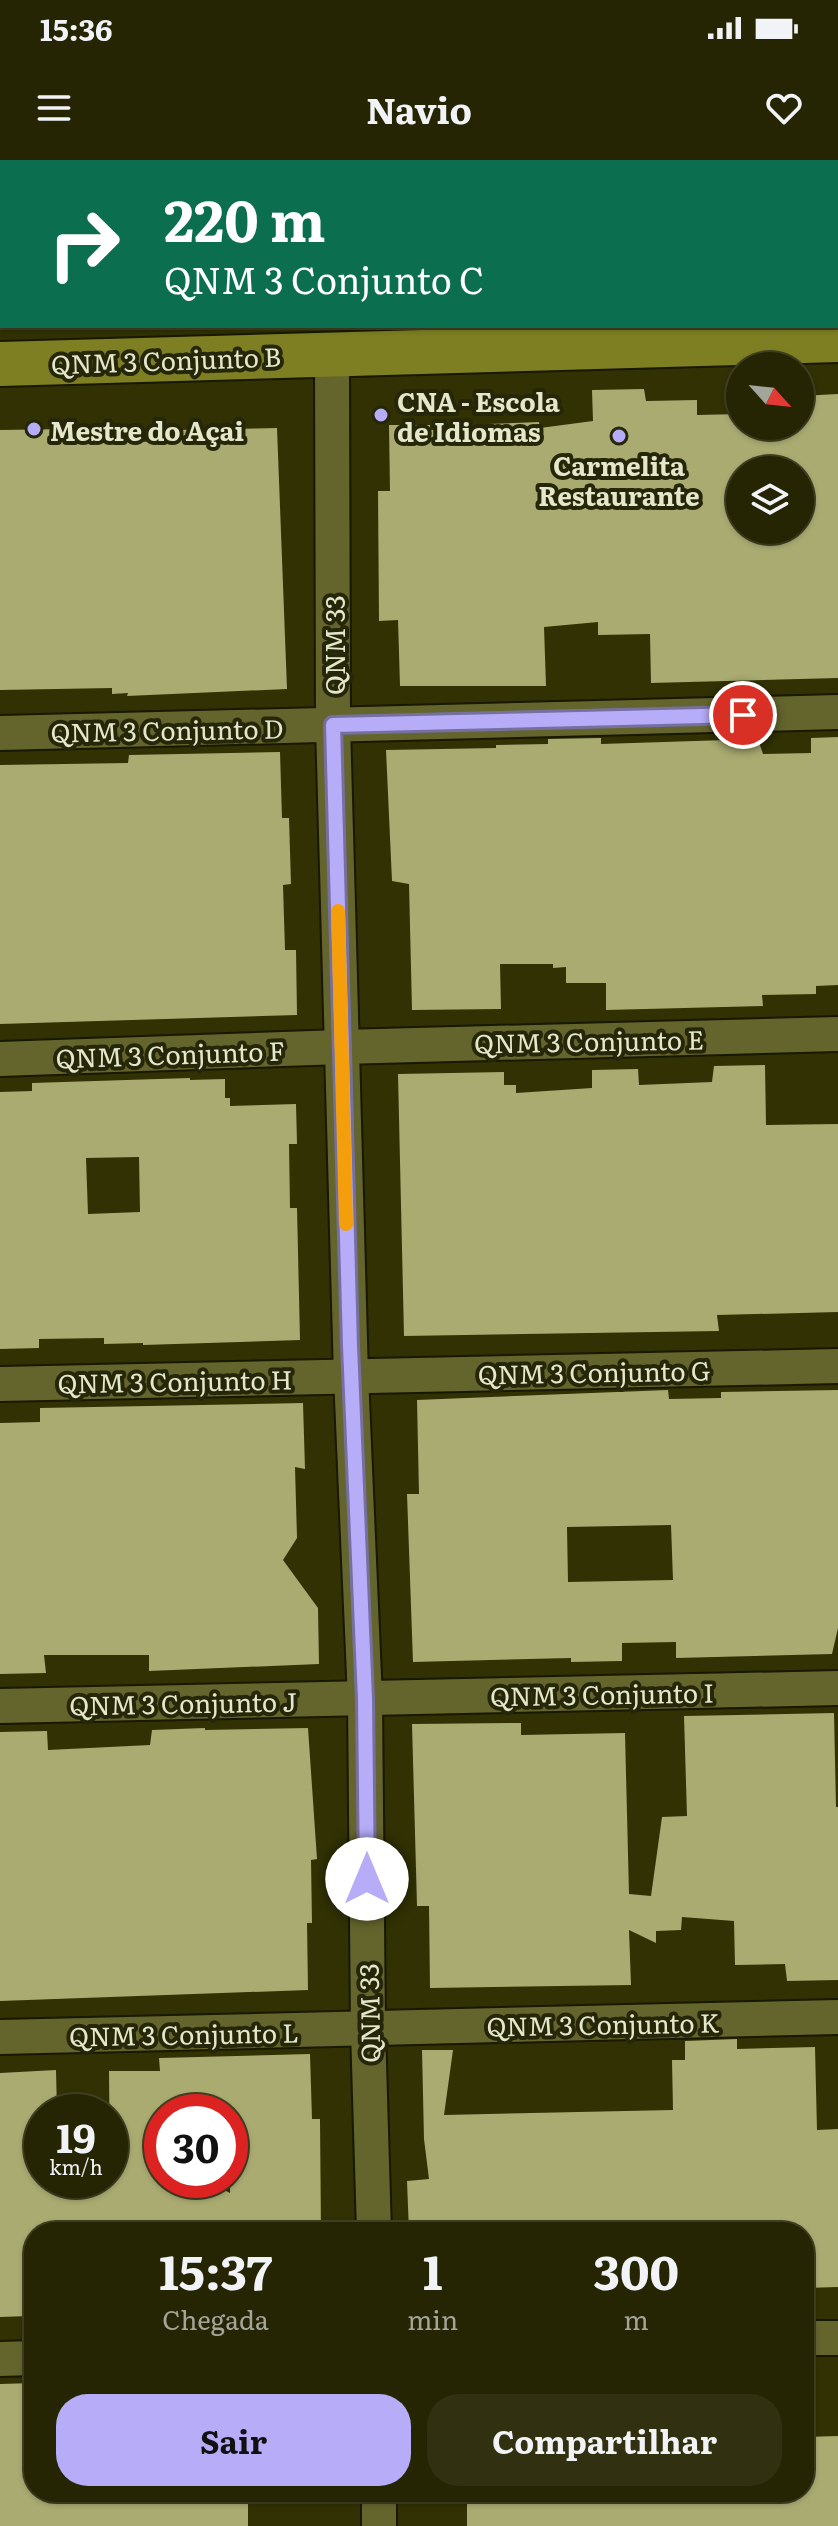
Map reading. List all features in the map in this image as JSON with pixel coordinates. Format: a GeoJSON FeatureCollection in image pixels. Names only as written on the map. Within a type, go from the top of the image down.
{"type":"FeatureCollection","features":[{"type":"Feature","properties":{"kind":"main road","name":"QNM 3 Conjunto B"},"geometry":{"type":"LineString","coordinates":[[0,364],[838,340]]}},
{"type":"Feature","properties":{"kind":"street","name":"QNM 33"},"geometry":{"type":"LineString","coordinates":[[332,354],[333,725],[351,1376],[365,1699],[368,2029],[374,2222]]}},
{"type":"Feature","properties":{"kind":"street","name":"QNM 3 Conjunto D"},"geometry":{"type":"LineString","coordinates":[[0,733],[838,712]]}},
{"type":"Feature","properties":{"kind":"street","name":"QNM 3 Conjunto E"},"geometry":{"type":"LineString","coordinates":[[341,1047],[838,1034]]}},
{"type":"Feature","properties":{"kind":"street","name":"QNM 3 Conjunto F"},"geometry":{"type":"LineString","coordinates":[[0,1059],[341,1047]]}},
{"type":"Feature","properties":{"kind":"street","name":"QNM 3 Conjunto G"},"geometry":{"type":"LineString","coordinates":[[351,1376],[838,1366]]}},
{"type":"Feature","properties":{"kind":"street","name":"QNM 3 Conjunto H"},"geometry":{"type":"LineString","coordinates":[[0,1384],[351,1376]]}},
{"type":"Feature","properties":{"kind":"street","name":"QNM 3 Conjunto I"},"geometry":{"type":"LineString","coordinates":[[365,1699],[838,1688]]}},
{"type":"Feature","properties":{"kind":"street","name":"QNM 3 Conjunto J"},"geometry":{"type":"LineString","coordinates":[[0,1706],[365,1699]]}},
{"type":"Feature","properties":{"kind":"street","name":"QNM 3 Conjunto K"},"geometry":{"type":"LineString","coordinates":[[368,2029],[838,2017]]}},
{"type":"Feature","properties":{"kind":"street","name":"QNM 3 Conjunto L"},"geometry":{"type":"LineString","coordinates":[[0,2037],[368,2029]]}},
{"type":"Feature","properties":{"kind":"street"},"geometry":{"type":"LineString","coordinates":[[814,2338],[838,2338]]}},
{"type":"Feature","properties":{"kind":"street"},"geometry":{"type":"LineString","coordinates":[[0,2359],[24,2358]]}},
{"type":"Feature","properties":{"kind":"street"},"geometry":{"type":"LineString","coordinates":[[379,2502],[379,2526]]}},
{"type":"Feature","properties":{"kind":"building"},"geometry":{"type":"Polygon","coordinates":[[[644,389],[646,401],[697,400],[697,415],[726,414],[726,440],[814,440],[814,395],[838,394],[838,678],[651,683],[650,634],[598,635],[598,622],[544,627],[546,686],[400,686],[398,620],[379,621],[378,491],[390,491],[389,425],[430,425],[430,430],[488,429],[488,424],[539,422],[540,428],[593,421],[592,390],[644,389]]]}},
{"type":"Feature","properties":{"kind":"building"},"geometry":{"type":"Polygon","coordinates":[[[277,428],[287,689],[127,696],[128,693],[112,694],[112,688],[0,690],[0,430],[67,429],[68,444],[173,441],[173,430],[277,428]]]}},
{"type":"Feature","properties":{"kind":"building"},"geometry":{"type":"Polygon","coordinates":[[[838,737],[838,985],[816,986],[816,994],[762,995],[763,1006],[606,1010],[606,983],[566,983],[566,967],[553,968],[553,964],[500,964],[501,1009],[412,1010],[409,884],[392,881],[386,750],[496,748],[496,745],[548,744],[548,739],[601,738],[601,744],[758,739],[763,754],[811,753],[811,738],[838,737]]]}},
{"type":"Feature","properties":{"kind":"building"},"geometry":{"type":"Polygon","coordinates":[[[280,752],[282,818],[289,818],[291,884],[283,885],[285,950],[296,950],[297,1015],[0,1024],[0,765],[128,763],[129,755],[280,752]]]}},
{"type":"Feature","properties":{"kind":"building"},"geometry":{"type":"Polygon","coordinates":[[[765,1065],[766,1125],[838,1124],[838,1312],[717,1315],[719,1331],[404,1336],[398,1074],[504,1072],[504,1085],[516,1085],[516,1093],[592,1088],[592,1070],[638,1069],[639,1085],[712,1082],[714,1066],[765,1065]]]}},
{"type":"Feature","properties":{"kind":"building"},"geometry":{"type":"Polygon","coordinates":[[[225,1079],[225,1098],[230,1098],[230,1106],[296,1104],[297,1144],[289,1144],[290,1208],[297,1208],[300,1340],[143,1345],[104,1344],[104,1338],[39,1339],[39,1348],[0,1349],[0,1092],[32,1091],[32,1083],[225,1079]],[[139,1157],[86,1158],[88,1214],[140,1212],[139,1157]]]}},
{"type":"Feature","properties":{"kind":"building"},"geometry":{"type":"Polygon","coordinates":[[[668,1390],[669,1399],[721,1398],[721,1392],[838,1390],[838,1628],[832,1654],[676,1658],[676,1642],[622,1643],[622,1661],[571,1662],[571,1658],[413,1662],[407,1494],[419,1494],[417,1400],[668,1390]],[[671,1525],[567,1527],[568,1582],[673,1580],[671,1525]]]}},
{"type":"Feature","properties":{"kind":"building"},"geometry":{"type":"Polygon","coordinates":[[[303,1403],[305,1469],[295,1467],[297,1538],[283,1560],[318,1608],[319,1664],[149,1671],[149,1655],[44,1655],[46,1673],[0,1674],[0,1423],[40,1422],[40,1408],[303,1403]]]}},
{"type":"Feature","properties":{"kind":"building"},"geometry":{"type":"Polygon","coordinates":[[[834,1713],[838,1807],[838,1980],[787,1981],[785,1964],[735,1965],[734,1921],[682,1917],[681,1930],[656,1931],[656,1943],[629,1930],[631,1985],[430,1988],[429,1906],[417,1906],[412,1724],[521,1723],[521,1735],[625,1733],[629,1894],[651,1896],[662,1817],[687,1816],[684,1716],[834,1713]]]}},
{"type":"Feature","properties":{"kind":"building"},"geometry":{"type":"Polygon","coordinates":[[[308,1728],[317,1859],[311,1860],[312,1923],[307,1923],[308,1990],[0,2001],[0,1732],[47,1731],[48,1750],[150,1745],[152,1730],[308,1728]]]}},
{"type":"Feature","properties":{"kind":"building"},"geometry":{"type":"Polygon","coordinates":[[[737,2039],[737,2049],[815,2047],[817,2130],[838,2129],[838,2287],[814,2288],[814,2222],[409,2222],[407,2181],[429,2179],[424,2139],[422,2050],[453,2050],[444,2115],[673,2110],[672,2060],[685,2060],[685,2041],[737,2039]]]}},
{"type":"Feature","properties":{"kind":"building"},"geometry":{"type":"Polygon","coordinates":[[[310,2054],[312,2119],[320,2119],[321,2222],[24,2222],[24,2316],[0,2317],[0,2073],[56,2070],[57,2094],[24,2094],[24,2198],[128,2198],[128,2094],[109,2094],[109,2071],[160,2071],[159,2058],[310,2054]]]}},
{"type":"Feature","properties":{"kind":"building"},"geometry":{"type":"Polygon","coordinates":[[[24,2383],[24,2502],[248,2502],[248,2526],[0,2526],[0,2384],[24,2383]]]}},
{"type":"Feature","properties":{"kind":"building"},"geometry":{"type":"Polygon","coordinates":[[[838,2436],[838,2526],[467,2526],[467,2502],[814,2502],[814,2437],[838,2436]]]}},
{"type":"Feature","properties":{"kind":"slow traffic"},"geometry":{"type":"LineString","coordinates":[[338,911],[346,1224]]}},
{"type":"Feature","properties":{"kind":"place","name":"CNA - Escola de Idiomas"},"geometry":{"type":"Point","coordinates":[381,415]}},
{"type":"Feature","properties":{"kind":"place","name":"Mestre do Açai"},"geometry":{"type":"Point","coordinates":[34,429]}},
{"type":"Feature","properties":{"kind":"place","name":"Carmelita Restaurante"},"geometry":{"type":"Point","coordinates":[619,436]}},
{"type":"Feature","properties":{"kind":"route"},"geometry":{"type":"LineString","coordinates":[[367,1879],[365,1699],[350,1346],[333,725],[743,715]]}}]}
